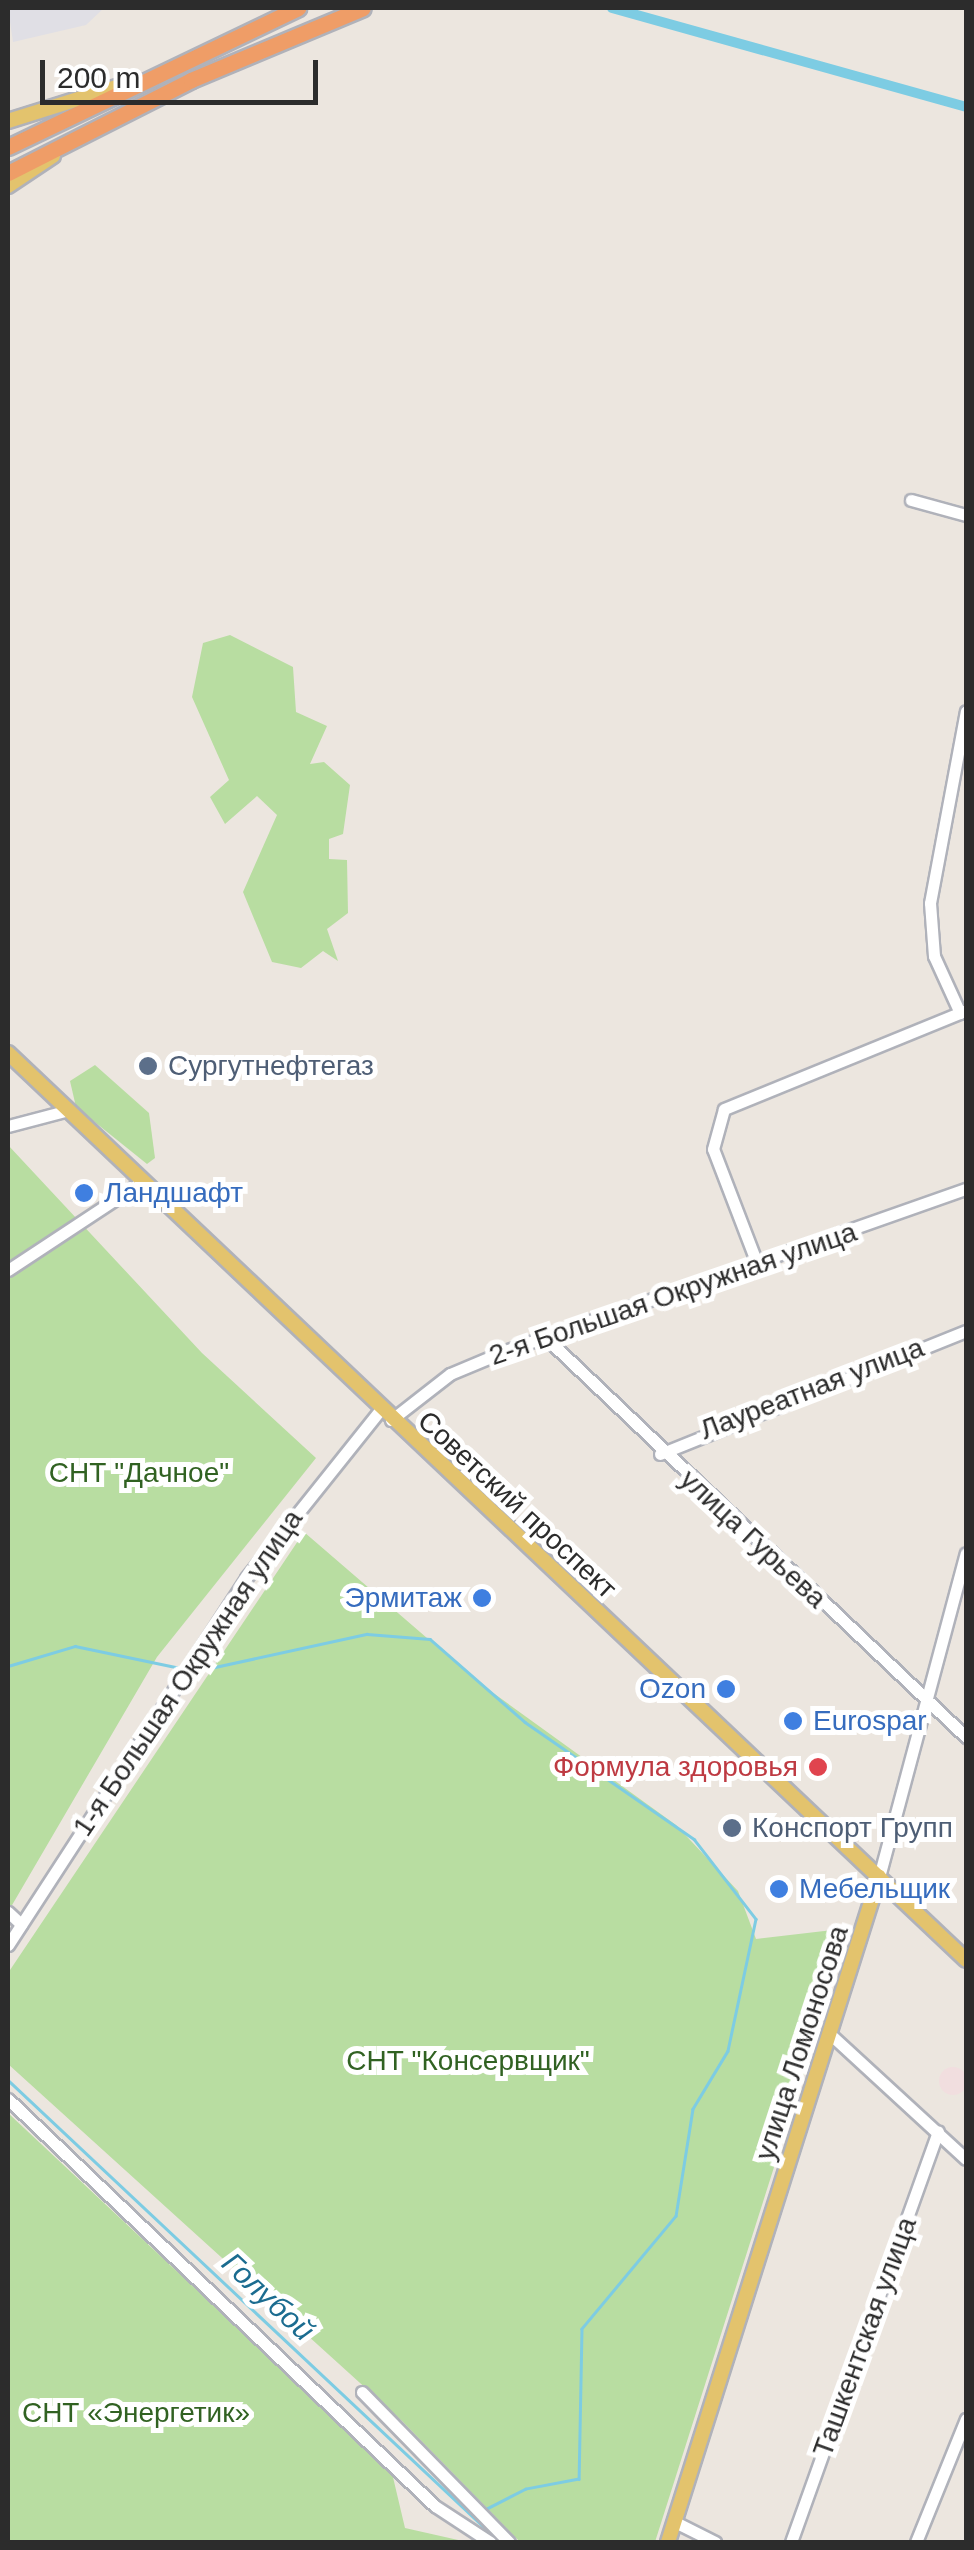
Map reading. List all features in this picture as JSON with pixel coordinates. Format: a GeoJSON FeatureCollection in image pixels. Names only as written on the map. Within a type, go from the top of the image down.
{"type":"FeatureCollection","features":[{"type":"Feature","properties":{"kind":"highway"},"geometry":{"type":"LineString","coordinates":[[8,147],[131,82],[298,8]]}},
{"type":"Feature","properties":{"kind":"highway"},"geometry":{"type":"LineString","coordinates":[[8,174],[97,127],[355,10]]}},
{"type":"Feature","properties":{"kind":"main road"},"geometry":{"type":"LineString","coordinates":[[8,122],[131,82]]}},
{"type":"Feature","properties":{"kind":"main road"},"geometry":{"type":"LineString","coordinates":[[8,186],[97,127]]}},
{"type":"Feature","properties":{"kind":"main road","name":"Советский проспект"},"geometry":{"type":"LineString","coordinates":[[8,1044],[37,1083]]}},
{"type":"Feature","properties":{"kind":"main road","name":"Советский проспект"},"geometry":{"type":"LineString","coordinates":[[8,1053],[140,1183],[966,1960]]}},
{"type":"Feature","properties":{"kind":"main road","name":"улица Ломоносова"},"geometry":{"type":"LineString","coordinates":[[668,2542],[879,1877]]}},
{"type":"Feature","properties":{"kind":"street"},"geometry":{"type":"LineString","coordinates":[[911,500],[966,515]]}},
{"type":"Feature","properties":{"kind":"street"},"geometry":{"type":"LineString","coordinates":[[758,1266],[713,1149],[724,1109],[963,1011],[934,956],[930,904],[966,712]]}},
{"type":"Feature","properties":{"kind":"street"},"geometry":{"type":"LineString","coordinates":[[8,1126],[65,1110]]}},
{"type":"Feature","properties":{"kind":"street"},"geometry":{"type":"LineString","coordinates":[[8,1270],[140,1183]]}},
{"type":"Feature","properties":{"kind":"street","name":"2-я Большая Окружная улица"},"geometry":{"type":"LineString","coordinates":[[386,1415],[450,1374],[966,1189]]}},
{"type":"Feature","properties":{"kind":"street","name":"Лауреатная улица"},"geometry":{"type":"LineString","coordinates":[[660,1454],[966,1331]]}},
{"type":"Feature","properties":{"kind":"street","name":"улица Гурьева"},"geometry":{"type":"LineString","coordinates":[[545,1337],[660,1454],[966,1736]]}},
{"type":"Feature","properties":{"kind":"street","name":"1-я Большая Окружная улица"},"geometry":{"type":"LineString","coordinates":[[8,1946],[246,1578],[386,1415]]}},
{"type":"Feature","properties":{"kind":"street","name":"улица Ломоносова"},"geometry":{"type":"LineString","coordinates":[[879,1877],[932,1704],[966,1554]]}},
{"type":"Feature","properties":{"kind":"street"},"geometry":{"type":"LineString","coordinates":[[8,1912],[22,1924]]}},
{"type":"Feature","properties":{"kind":"street"},"geometry":{"type":"LineString","coordinates":[[831,2035],[966,2159]]}},
{"type":"Feature","properties":{"kind":"street"},"geometry":{"type":"LineString","coordinates":[[8,2099],[435,2506],[490,2542]]}},
{"type":"Feature","properties":{"kind":"street","name":"Ташкентская улица"},"geometry":{"type":"LineString","coordinates":[[791,2542],[938,2132]]}},
{"type":"Feature","properties":{"kind":"street"},"geometry":{"type":"LineString","coordinates":[[362,2392],[509,2542]]}},
{"type":"Feature","properties":{"kind":"street"},"geometry":{"type":"LineString","coordinates":[[916,2542],[966,2420]]}},
{"type":"Feature","properties":{"kind":"street"},"geometry":{"type":"LineString","coordinates":[[675,2522],[714,2542]]}},
{"type":"Feature","properties":{"kind":"shaded area"},"geometry":{"type":"Polygon","coordinates":[[[8,8],[104,8],[86,25],[13,42],[8,8]]]}},
{"type":"Feature","properties":{"kind":"shaded area"},"geometry":{"type":"Polygon","coordinates":[[[953,2067],[963,2071],[967,2081],[963,2091],[953,2095],[943,2091],[939,2081],[943,2071],[953,2067]]]}},
{"type":"Feature","properties":{"kind":"green space"},"geometry":{"type":"Polygon","coordinates":[[[230,635],[293,667],[296,712],[327,726],[310,764],[324,762],[350,785],[343,834],[329,839],[329,859],[347,860],[348,913],[327,929],[338,961],[323,951],[301,968],[272,962],[243,892],[277,815],[257,796],[225,824],[210,797],[229,780],[192,697],[203,643],[230,635]]]}},
{"type":"Feature","properties":{"kind":"green space"},"geometry":{"type":"Polygon","coordinates":[[[95,1065],[149,1113],[155,1158],[147,1164],[76,1107],[70,1081],[95,1065]]]}},
{"type":"Feature","properties":{"kind":"green space","name":"СНТ \"Дачное\""},"geometry":{"type":"Polygon","coordinates":[[[8,1145],[202,1353],[316,1458],[157,1657],[8,1912],[8,1145]]]}},
{"type":"Feature","properties":{"kind":"green space","name":"СНТ \"Консервщик\""},"geometry":{"type":"Polygon","coordinates":[[[304,1532],[478,1682],[676,1825],[738,1891],[756,1939],[850,1928],[655,2542],[520,2542],[402,2421],[8,2064],[8,1973],[304,1532]]]}},
{"type":"Feature","properties":{"kind":"green space","name":"СНТ «Энергетик»"},"geometry":{"type":"Polygon","coordinates":[[[8,2113],[392,2473],[405,2528],[467,2542],[8,2542],[8,2113]]]}},
{"type":"Feature","properties":{"kind":"waterway"},"geometry":{"type":"LineString","coordinates":[[612,8],[966,107]]}},
{"type":"Feature","properties":{"kind":"waterway"},"geometry":{"type":"LineString","coordinates":[[192,1672],[367,1634],[430,1639],[525,1722],[694,1839],[756,1919],[728,2051],[693,2109],[676,2216],[582,2329],[579,2479],[526,2489],[483,2511]]}},
{"type":"Feature","properties":{"kind":"waterway"},"geometry":{"type":"LineString","coordinates":[[8,1666],[75,1646],[180,1668]]}},
{"type":"Feature","properties":{"kind":"waterway","name":"Голубой"},"geometry":{"type":"LineString","coordinates":[[8,2080],[500,2542]]}},
{"type":"Feature","properties":{"kind":"place","name":"Сургутнефтегаз"},"geometry":{"type":"Point","coordinates":[148,1066]}},
{"type":"Feature","properties":{"kind":"place","name":"Ландшафт"},"geometry":{"type":"Point","coordinates":[84,1193]}},
{"type":"Feature","properties":{"kind":"place","name":"Эрмитаж"},"geometry":{"type":"Point","coordinates":[482,1598]}},
{"type":"Feature","properties":{"kind":"place","name":"Ozon"},"geometry":{"type":"Point","coordinates":[726,1689]}},
{"type":"Feature","properties":{"kind":"place","name":"Eurospar"},"geometry":{"type":"Point","coordinates":[793,1721]}},
{"type":"Feature","properties":{"kind":"place","name":"Формула здоровья"},"geometry":{"type":"Point","coordinates":[818,1767]}},
{"type":"Feature","properties":{"kind":"place","name":"Конспорт Групп"},"geometry":{"type":"Point","coordinates":[732,1828]}},
{"type":"Feature","properties":{"kind":"place","name":"Мебельщик"},"geometry":{"type":"Point","coordinates":[779,1889]}}]}
